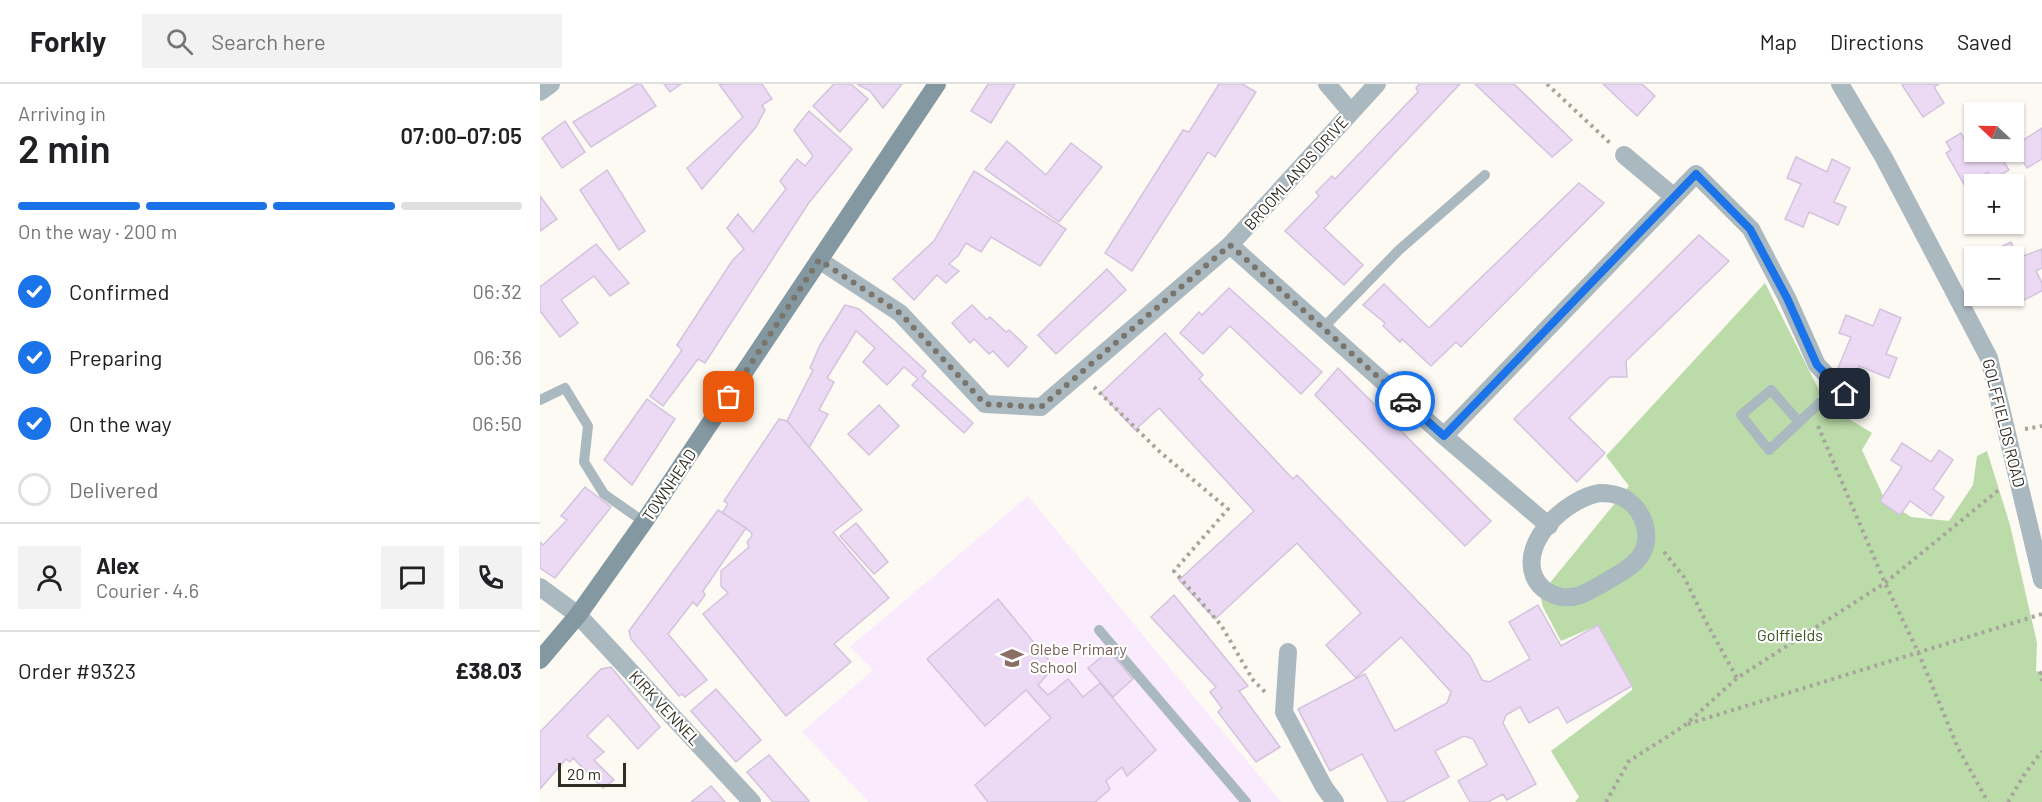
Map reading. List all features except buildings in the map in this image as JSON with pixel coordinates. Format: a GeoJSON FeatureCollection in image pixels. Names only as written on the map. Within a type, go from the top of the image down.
{"type":"FeatureCollection","features":[{"type":"Feature","properties":{"kind":"main road","name":"TOWNHEAD"},"geometry":{"type":"LineString","coordinates":[[540,660],[579,615],[644,522],[937,84]]}},
{"type":"Feature","properties":{"kind":"street"},"geometry":{"type":"LineString","coordinates":[[540,92],[551,84]]}},
{"type":"Feature","properties":{"kind":"street"},"geometry":{"type":"LineString","coordinates":[[1327,84],[1351,112]]}},
{"type":"Feature","properties":{"kind":"street","name":"BROOMLANDS DRIVE"},"geometry":{"type":"LineString","coordinates":[[819,260],[900,313],[985,404],[1041,407],[1230,245],[1377,84]]}},
{"type":"Feature","properties":{"kind":"street","name":"GOLFFIELDS ROAD"},"geometry":{"type":"LineString","coordinates":[[1840,84],[1884,158],[1989,358],[2042,580]]}},
{"type":"Feature","properties":{"kind":"street"},"geometry":{"type":"LineString","coordinates":[[1624,155],[1674,197]]}},
{"type":"Feature","properties":{"kind":"street"},"geometry":{"type":"LineString","coordinates":[[1444,436],[1696,174],[1750,229],[1787,298],[1817,365],[1841,390]]}},
{"type":"Feature","properties":{"kind":"street"},"geometry":{"type":"LineString","coordinates":[[1230,245],[1444,436],[1549,526]]}},
{"type":"Feature","properties":{"kind":"street"},"geometry":{"type":"LineString","coordinates":[[1600,493],[1612,494],[1622,497],[1637,509],[1646,528],[1646,544],[1639,558],[1622,572],[1581,596],[1564,597],[1548,592],[1536,581],[1532,571],[1531,560],[1535,543],[1549,526],[1577,500],[1600,493]]}},
{"type":"Feature","properties":{"kind":"street","name":"KIRK VENNEL"},"geometry":{"type":"LineString","coordinates":[[540,587],[579,615],[752,802]]}},
{"type":"Feature","properties":{"kind":"street"},"geometry":{"type":"LineString","coordinates":[[1288,652],[1284,712],[1324,787],[1335,802]]}},
{"type":"Feature","properties":{"kind":"lane"},"geometry":{"type":"LineString","coordinates":[[1323,328],[1399,250],[1485,175]]}},
{"type":"Feature","properties":{"kind":"lane"},"geometry":{"type":"LineString","coordinates":[[540,400],[565,388],[588,426],[584,462],[604,494],[644,522]]}},
{"type":"Feature","properties":{"kind":"lane"},"geometry":{"type":"LineString","coordinates":[[1799,422],[1771,390],[1741,415],[1769,450],[1799,422],[1841,390]]}},
{"type":"Feature","properties":{"kind":"lane"},"geometry":{"type":"LineString","coordinates":[[1100,630],[1246,802]]}},
{"type":"Feature","properties":{"kind":"path"},"geometry":{"type":"LineString","coordinates":[[1547,84],[1624,155]]}},
{"type":"Feature","properties":{"kind":"path"},"geometry":{"type":"LineString","coordinates":[[1081,374],[1160,452],[1228,509],[1174,571],[1221,625],[1253,680],[1284,712]]}},
{"type":"Feature","properties":{"kind":"path"},"geometry":{"type":"LineString","coordinates":[[1821,419],[1818,426],[1885,583],[1919,654],[1958,748],[1988,802]]}},
{"type":"Feature","properties":{"kind":"path"},"geometry":{"type":"LineString","coordinates":[[1606,802],[1629,761],[1684,726],[1737,678],[1885,583],[2017,475]]}},
{"type":"Feature","properties":{"kind":"path"},"geometry":{"type":"LineString","coordinates":[[1646,544],[1665,554],[1684,577],[1737,678]]}},
{"type":"Feature","properties":{"kind":"path"},"geometry":{"type":"LineString","coordinates":[[1684,726],[2042,614]]}},
{"type":"Feature","properties":{"kind":"path"},"geometry":{"type":"LineString","coordinates":[[2042,672],[2042,681]]}},
{"type":"Feature","properties":{"kind":"path"},"geometry":{"type":"LineString","coordinates":[[2008,802],[2042,751]]}},
{"type":"Feature","properties":{"kind":"shaded area","name":"Glebe Primary School"},"geometry":{"type":"Polygon","coordinates":[[[1028,496],[1281,802],[867,802],[802,732],[873,670],[850,647],[1028,496]]]}},
{"type":"Feature","properties":{"kind":"green space","name":"Golffields"},"geometry":{"type":"Polygon","coordinates":[[[1765,283],[1820,392],[1816,402],[1829,417],[1839,413],[1872,433],[1862,450],[1885,500],[1911,517],[1949,521],[1973,485],[1977,456],[1987,451],[2010,525],[2037,643],[2036,671],[2042,672],[2042,802],[1575,802],[1579,797],[1551,751],[1632,690],[1632,686],[1598,625],[1561,641],[1543,607],[1540,595],[1629,486],[1606,456],[1765,283]]]}},
{"type":"Feature","properties":{"kind":"way so far"},"geometry":{"type":"LineString","coordinates":[[729,397],[819,260],[900,313],[985,404],[1041,407],[1230,245],[1405,401]]}},
{"type":"Feature","properties":{"kind":"place","name":"Glebe Primary School"},"geometry":{"type":"Point","coordinates":[1012,658]}},
{"type":"Feature","properties":{"kind":"route"},"geometry":{"type":"LineString","coordinates":[[1405,401],[1444,436],[1696,174],[1750,229],[1787,298],[1817,365],[1845,394]]}}]}
